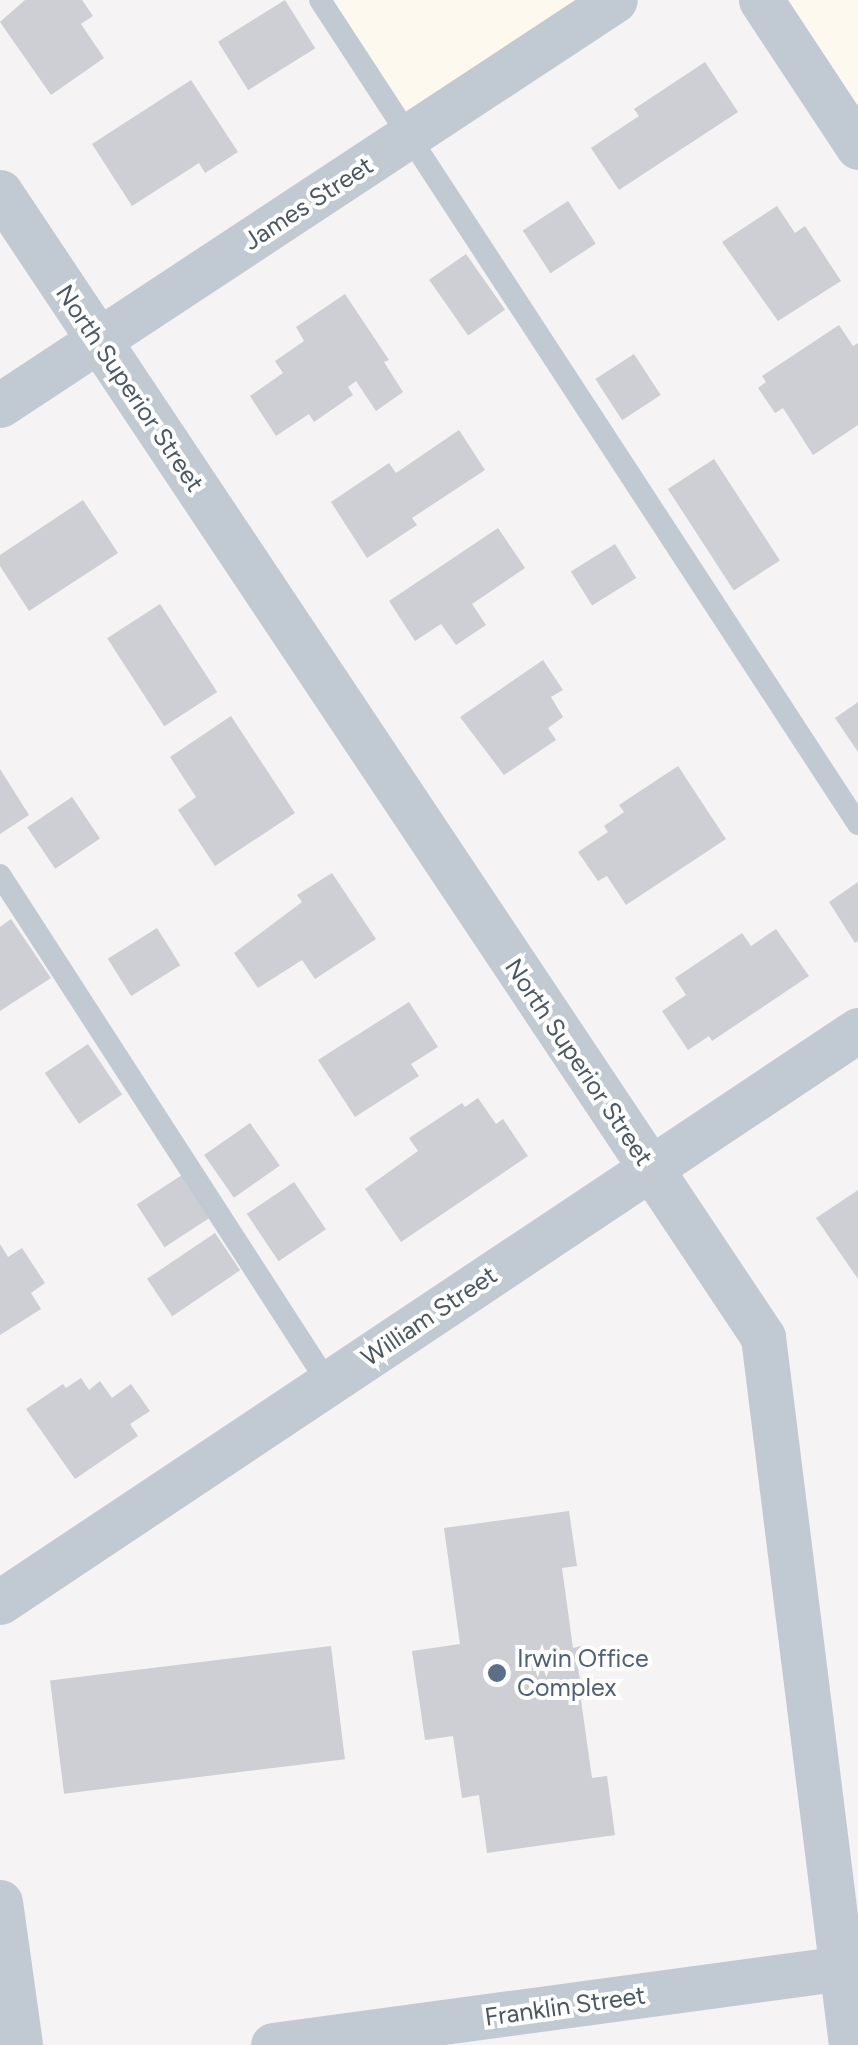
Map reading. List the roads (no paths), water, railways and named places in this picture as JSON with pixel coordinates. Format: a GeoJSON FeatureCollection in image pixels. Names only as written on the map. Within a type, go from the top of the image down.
{"type":"FeatureCollection","features":[{"type":"Feature","properties":{"kind":"street","name":"James Street"},"geometry":{"type":"LineString","coordinates":[[0,405],[614,0]]}},
{"type":"Feature","properties":{"kind":"street"},"geometry":{"type":"LineString","coordinates":[[760,0],[856,141]]}},
{"type":"Feature","properties":{"kind":"street","name":"North Superior Street"},"geometry":{"type":"LineString","coordinates":[[0,192],[764,1337],[849,1968],[851,2045]]}},
{"type":"Feature","properties":{"kind":"street","name":"William Street"},"geometry":{"type":"LineString","coordinates":[[0,1602],[858,1030]]}},
{"type":"Feature","properties":{"kind":"street"},"geometry":{"type":"LineString","coordinates":[[0,1902],[20,2045]]}},
{"type":"Feature","properties":{"kind":"street","name":"Franklin Street"},"geometry":{"type":"LineString","coordinates":[[273,2045],[446,2034],[849,1968]]}},
{"type":"Feature","properties":{"kind":"lane"},"geometry":{"type":"LineString","coordinates":[[320,0],[858,824]]}},
{"type":"Feature","properties":{"kind":"lane"},"geometry":{"type":"LineString","coordinates":[[0,875],[328,1383]]}},
{"type":"Feature","properties":{"kind":"place","name":"Irwin Office Complex"},"geometry":{"type":"Point","coordinates":[497,1673]}}]}
